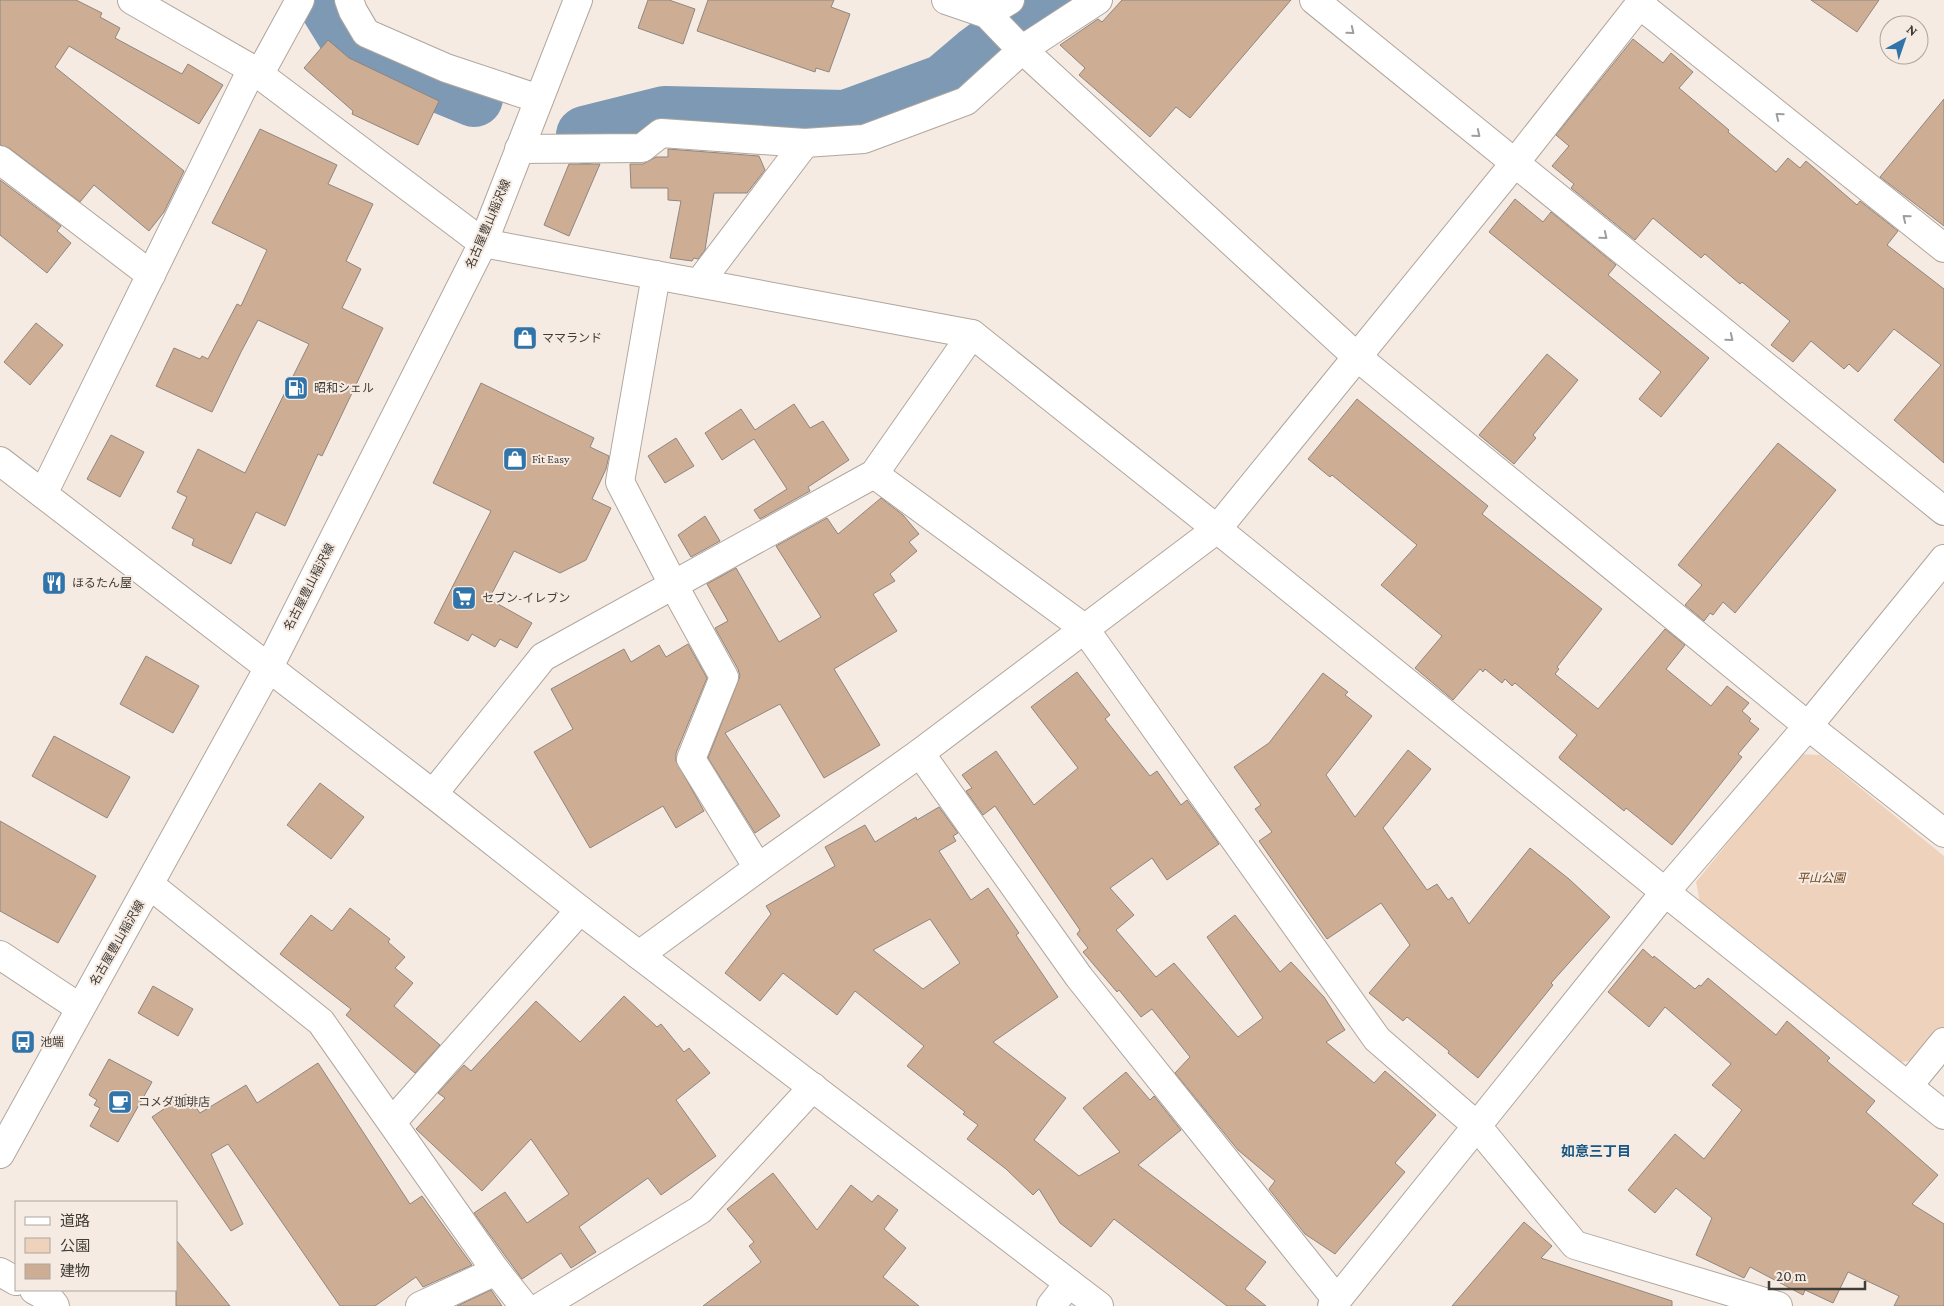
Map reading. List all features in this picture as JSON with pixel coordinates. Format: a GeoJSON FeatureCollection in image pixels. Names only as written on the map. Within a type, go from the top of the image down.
{"type":"FeatureCollection","features":[{"type":"Feature","properties":{"kind":"street"},"geometry":{"type":"LineString","coordinates":[[132,0],[256,72],[483,243],[972,334],[1944,1115]]}},
{"type":"Feature","properties":{"kind":"street"},"geometry":{"type":"LineString","coordinates":[[43,494],[151,276],[256,72],[300,0]]}},
{"type":"Feature","properties":{"kind":"street"},"geometry":{"type":"LineString","coordinates":[[348,0],[366,33],[446,68],[539,99]]}},
{"type":"Feature","properties":{"kind":"street","name":"名古屋豊山稲沢線"},"geometry":{"type":"LineString","coordinates":[[0,1154],[268,669],[483,243],[578,0]]}},
{"type":"Feature","properties":{"kind":"street"},"geometry":{"type":"LineString","coordinates":[[946,0],[1005,32],[1356,356],[1808,726],[1944,833]]}},
{"type":"Feature","properties":{"kind":"street"},"geometry":{"type":"LineString","coordinates":[[519,149],[642,148],[661,133],[805,143],[864,139],[966,101],[1005,32],[1010,0]]}},
{"type":"Feature","properties":{"kind":"street"},"geometry":{"type":"LineString","coordinates":[[1005,32],[1098,0]]}},
{"type":"Feature","properties":{"kind":"street"},"geometry":{"type":"LineString","coordinates":[[1314,0],[1944,511]]}},
{"type":"Feature","properties":{"kind":"street"},"geometry":{"type":"LineString","coordinates":[[639,955],[920,753],[1217,529],[1514,164],[1641,2],[1944,248]]}},
{"type":"Feature","properties":{"kind":"street"},"geometry":{"type":"LineString","coordinates":[[699,283],[805,143]]}},
{"type":"Feature","properties":{"kind":"street"},"geometry":{"type":"LineString","coordinates":[[0,160],[151,276]]}},
{"type":"Feature","properties":{"kind":"street"},"geometry":{"type":"LineString","coordinates":[[656,275],[620,482],[724,677],[691,759],[758,868]]}},
{"type":"Feature","properties":{"kind":"street"},"geometry":{"type":"LineString","coordinates":[[433,794],[543,656],[674,586],[874,474],[972,334]]}},
{"type":"Feature","properties":{"kind":"street"},"geometry":{"type":"LineString","coordinates":[[0,461],[268,669],[433,794],[580,910],[1099,1306]]}},
{"type":"Feature","properties":{"kind":"street"},"geometry":{"type":"LineString","coordinates":[[874,474],[1084,628],[1377,1039],[1476,1125],[1575,1245],[1778,1306]]}},
{"type":"Feature","properties":{"kind":"street"},"geometry":{"type":"LineString","coordinates":[[920,753],[1079,977],[1334,1303],[1665,892],[1808,726],[1944,559]]}},
{"type":"Feature","properties":{"kind":"street"},"geometry":{"type":"LineString","coordinates":[[150,885],[321,1022],[496,1271],[524,1306]]}},
{"type":"Feature","properties":{"kind":"street"},"geometry":{"type":"LineString","coordinates":[[392,1122],[580,910]]}},
{"type":"Feature","properties":{"kind":"street"},"geometry":{"type":"LineString","coordinates":[[0,955],[80,1008]]}},
{"type":"Feature","properties":{"kind":"street"},"geometry":{"type":"LineString","coordinates":[[1908,1086],[1944,1042]]}},
{"type":"Feature","properties":{"kind":"street"},"geometry":{"type":"LineString","coordinates":[[542,1306],[700,1210],[813,1087]]}},
{"type":"Feature","properties":{"kind":"street"},"geometry":{"type":"LineString","coordinates":[[420,1306],[496,1271]]}},
{"type":"Feature","properties":{"kind":"street"},"geometry":{"type":"LineString","coordinates":[[0,1272],[15,1280]]}},
{"type":"Feature","properties":{"kind":"street"},"geometry":{"type":"LineString","coordinates":[[1050,1306],[1069,1283]]}},
{"type":"Feature","properties":{"kind":"street"},"geometry":{"type":"LineString","coordinates":[[36,1291],[49,1298],[55,1306]]}},
{"type":"Feature","properties":{"kind":"green space","name":"平山公園"},"geometry":{"type":"Polygon","coordinates":[[[1800,754],[1820,755],[1944,856],[1944,1026],[1916,1060],[1901,1062],[1700,903],[1696,882],[1800,754]]]}},
{"type":"Feature","properties":{"kind":"building"},"geometry":{"type":"Polygon","coordinates":[[[0,0],[76,0],[102,13],[100,17],[120,28],[115,38],[182,74],[188,64],[223,85],[199,124],[69,46],[55,67],[184,171],[164,212],[149,231],[94,185],[80,202],[9,148],[0,145],[0,0]]]}},
{"type":"Feature","properties":{"kind":"building"},"geometry":{"type":"Polygon","coordinates":[[[648,0],[669,0],[695,9],[683,44],[638,28],[648,0]]]}},
{"type":"Feature","properties":{"kind":"building"},"geometry":{"type":"Polygon","coordinates":[[[708,0],[834,0],[831,7],[850,14],[829,72],[816,68],[815,72],[697,31],[708,0]]]}},
{"type":"Feature","properties":{"kind":"building"},"geometry":{"type":"Polygon","coordinates":[[[1122,0],[1291,0],[1190,118],[1176,107],[1150,137],[1079,75],[1085,68],[1060,45],[1098,19],[1102,22],[1122,0]]]}},
{"type":"Feature","properties":{"kind":"building"},"geometry":{"type":"Polygon","coordinates":[[[1811,0],[1879,0],[1857,32],[1811,0]]]}},
{"type":"Feature","properties":{"kind":"building"},"geometry":{"type":"Polygon","coordinates":[[[1633,39],[1663,63],[1671,53],[1693,72],[1679,88],[1776,172],[1788,158],[1800,168],[1806,161],[1857,205],[1860,201],[1898,231],[1887,245],[1944,289],[1944,463],[1894,420],[1941,365],[1894,329],[1858,372],[1849,364],[1844,369],[1811,341],[1793,362],[1771,345],[1790,321],[1742,282],[1740,284],[1705,254],[1701,258],[1653,218],[1635,240],[1571,188],[1574,184],[1552,166],[1569,146],[1556,135],[1633,39]]]}},
{"type":"Feature","properties":{"kind":"building"},"geometry":{"type":"Polygon","coordinates":[[[328,40],[349,58],[439,101],[418,145],[352,114],[353,111],[304,68],[328,40]]]}},
{"type":"Feature","properties":{"kind":"building"},"geometry":{"type":"Polygon","coordinates":[[[1944,99],[1944,226],[1880,177],[1944,99]]]}},
{"type":"Feature","properties":{"kind":"building"},"geometry":{"type":"Polygon","coordinates":[[[260,129],[337,165],[328,184],[373,204],[346,261],[361,269],[342,308],[383,328],[322,456],[318,454],[285,526],[256,512],[231,564],[192,545],[194,539],[172,528],[187,497],[177,492],[198,449],[245,473],[309,344],[258,320],[212,412],[156,386],[174,348],[200,359],[202,356],[208,359],[237,304],[241,306],[267,250],[212,223],[260,129]]]}},
{"type":"Feature","properties":{"kind":"building"},"geometry":{"type":"Polygon","coordinates":[[[668,149],[759,156],[765,170],[747,193],[714,193],[705,250],[698,259],[694,258],[692,261],[670,258],[681,201],[668,200],[668,188],[631,188],[630,164],[643,164],[656,157],[668,157],[668,149]]]}},
{"type":"Feature","properties":{"kind":"building"},"geometry":{"type":"Polygon","coordinates":[[[569,164],[600,164],[569,236],[544,225],[569,164]]]}},
{"type":"Feature","properties":{"kind":"building"},"geometry":{"type":"Polygon","coordinates":[[[0,180],[61,226],[57,231],[71,243],[47,273],[0,235],[0,180]]]}},
{"type":"Feature","properties":{"kind":"building"},"geometry":{"type":"Polygon","coordinates":[[[1515,199],[1543,222],[1551,212],[1616,265],[1608,275],[1709,358],[1661,417],[1639,399],[1661,372],[1489,232],[1515,199]]]}},
{"type":"Feature","properties":{"kind":"building"},"geometry":{"type":"Polygon","coordinates":[[[36,323],[63,345],[30,385],[4,362],[36,323]]]}},
{"type":"Feature","properties":{"kind":"building"},"geometry":{"type":"Polygon","coordinates":[[[1547,354],[1578,380],[1533,435],[1536,438],[1514,464],[1479,435],[1547,354]]]}},
{"type":"Feature","properties":{"kind":"building"},"geometry":{"type":"Polygon","coordinates":[[[481,383],[594,438],[590,447],[609,456],[606,469],[592,499],[611,508],[586,560],[560,573],[514,551],[489,599],[532,623],[517,648],[500,639],[495,647],[472,634],[468,641],[434,623],[491,511],[433,483],[481,383]]]}},
{"type":"Feature","properties":{"kind":"building"},"geometry":{"type":"Polygon","coordinates":[[[1357,399],[1488,506],[1482,514],[1602,609],[1557,667],[1559,669],[1555,674],[1598,709],[1665,629],[1685,645],[1666,669],[1711,706],[1727,686],[1749,703],[1742,711],[1751,719],[1749,721],[1759,729],[1738,754],[1742,757],[1672,845],[1626,808],[1624,811],[1560,759],[1559,757],[1577,735],[1515,683],[1512,686],[1505,679],[1502,683],[1485,669],[1483,672],[1480,669],[1453,700],[1415,668],[1442,636],[1381,585],[1417,545],[1332,475],[1330,477],[1308,459],[1357,399]]]}},
{"type":"Feature","properties":{"kind":"building"},"geometry":{"type":"Polygon","coordinates":[[[794,404],[810,428],[823,421],[849,460],[808,487],[810,491],[760,519],[754,510],[787,489],[754,439],[722,460],[705,433],[741,409],[755,430],[794,404]]]}},
{"type":"Feature","properties":{"kind":"building"},"geometry":{"type":"Polygon","coordinates":[[[111,435],[144,452],[120,497],[87,479],[111,435]]]}},
{"type":"Feature","properties":{"kind":"building"},"geometry":{"type":"Polygon","coordinates":[[[676,438],[694,466],[665,483],[648,456],[676,438]]]}},
{"type":"Feature","properties":{"kind":"building"},"geometry":{"type":"Polygon","coordinates":[[[1778,443],[1836,490],[1735,613],[1723,602],[1713,615],[1710,613],[1704,621],[1685,605],[1702,585],[1678,565],[1778,443]]]}},
{"type":"Feature","properties":{"kind":"building"},"geometry":{"type":"Polygon","coordinates":[[[881,498],[903,515],[919,534],[909,542],[917,551],[890,574],[895,581],[873,594],[897,631],[834,669],[880,745],[824,778],[780,704],[725,733],[780,816],[755,833],[708,758],[740,676],[715,628],[728,621],[707,584],[736,568],[779,642],[821,617],[776,546],[827,518],[838,534],[881,498]]]}},
{"type":"Feature","properties":{"kind":"building"},"geometry":{"type":"Polygon","coordinates":[[[705,516],[720,541],[691,557],[678,535],[705,516]]]}},
{"type":"Feature","properties":{"kind":"building"},"geometry":{"type":"Polygon","coordinates":[[[688,644],[707,678],[676,753],[676,761],[704,811],[676,828],[663,806],[590,848],[534,752],[573,729],[551,689],[624,649],[631,662],[659,645],[666,657],[688,644]]]}},
{"type":"Feature","properties":{"kind":"building"},"geometry":{"type":"Polygon","coordinates":[[[146,656],[199,686],[173,733],[120,704],[146,656]]]}},
{"type":"Feature","properties":{"kind":"building"},"geometry":{"type":"Polygon","coordinates":[[[1077,672],[1110,715],[1105,719],[1150,776],[1157,771],[1181,805],[1187,800],[1219,844],[1167,880],[1152,858],[1110,888],[1134,915],[1116,930],[1156,977],[1174,963],[1238,1037],[1263,1018],[1207,937],[1235,915],[1280,972],[1291,962],[1324,997],[1345,1030],[1326,1042],[1374,1083],[1385,1071],[1436,1115],[1395,1163],[1405,1172],[1335,1254],[1305,1234],[1269,1189],[1275,1181],[1238,1150],[1175,1073],[1190,1057],[1152,1009],[1141,1017],[1119,990],[1117,992],[1083,952],[1088,948],[1077,934],[1080,930],[995,806],[983,815],[966,791],[972,788],[962,775],[996,751],[1034,805],[1078,768],[1031,707],[1077,672]]]}},
{"type":"Feature","properties":{"kind":"building"},"geometry":{"type":"Polygon","coordinates":[[[1323,673],[1348,692],[1345,695],[1372,716],[1326,775],[1355,817],[1408,750],[1431,769],[1383,828],[1427,890],[1437,884],[1448,900],[1452,897],[1469,924],[1530,848],[1569,879],[1610,917],[1551,983],[1553,985],[1478,1078],[1448,1053],[1449,1051],[1407,1017],[1403,1021],[1369,993],[1410,945],[1381,903],[1327,939],[1259,841],[1272,832],[1255,809],[1261,805],[1234,767],[1269,743],[1323,673]]]}},
{"type":"Feature","properties":{"kind":"building"},"geometry":{"type":"Polygon","coordinates":[[[54,736],[130,777],[107,818],[32,776],[54,736]]]}},
{"type":"Feature","properties":{"kind":"building"},"geometry":{"type":"Polygon","coordinates":[[[320,783],[364,817],[331,859],[287,825],[320,783]]]}},
{"type":"Feature","properties":{"kind":"building"},"geometry":{"type":"Polygon","coordinates":[[[939,807],[958,833],[953,836],[956,841],[939,851],[971,900],[988,888],[1019,933],[1016,935],[1058,997],[993,1042],[1066,1098],[1034,1140],[1079,1176],[1120,1152],[1083,1108],[1126,1072],[1150,1100],[1154,1096],[1181,1130],[1138,1165],[1266,1262],[1245,1289],[1266,1306],[1227,1306],[1114,1219],[1091,1247],[1060,1223],[1039,1189],[1033,1195],[1006,1169],[967,1139],[978,1125],[963,1114],[965,1112],[907,1066],[924,1046],[855,991],[837,1015],[783,973],[760,1001],[725,973],[771,914],[766,906],[835,866],[825,847],[865,825],[875,842],[916,817],[917,820],[939,807]],[[930,919],[873,950],[923,989],[960,963],[930,919]]]}},
{"type":"Feature","properties":{"kind":"building"},"geometry":{"type":"Polygon","coordinates":[[[0,821],[96,876],[58,943],[0,911],[0,821]]]}},
{"type":"Feature","properties":{"kind":"building"},"geometry":{"type":"Polygon","coordinates":[[[350,908],[390,939],[388,942],[405,957],[395,968],[413,983],[394,1006],[440,1045],[415,1073],[346,1015],[351,1009],[280,954],[311,915],[332,931],[350,908]]]}},
{"type":"Feature","properties":{"kind":"building"},"geometry":{"type":"Polygon","coordinates":[[[1643,949],[1695,989],[1699,985],[1701,986],[1708,978],[1776,1035],[1787,1021],[1830,1058],[1827,1061],[1875,1101],[1866,1112],[1938,1175],[1912,1204],[1944,1224],[1944,1306],[1894,1306],[1899,1296],[1848,1272],[1833,1303],[1805,1290],[1803,1295],[1750,1267],[1744,1278],[1696,1255],[1712,1218],[1676,1188],[1655,1213],[1628,1190],[1675,1134],[1704,1159],[1742,1110],[1712,1085],[1731,1064],[1665,1007],[1649,1027],[1608,992],[1643,949]]]}},
{"type":"Feature","properties":{"kind":"building"},"geometry":{"type":"Polygon","coordinates":[[[153,986],[193,1009],[178,1036],[138,1013],[153,986]]]}},
{"type":"Feature","properties":{"kind":"building"},"geometry":{"type":"Polygon","coordinates":[[[624,996],[657,1027],[661,1024],[684,1052],[689,1048],[710,1073],[676,1100],[716,1156],[661,1195],[648,1178],[579,1227],[596,1252],[571,1268],[561,1253],[522,1279],[474,1213],[505,1192],[527,1223],[569,1194],[531,1139],[482,1191],[416,1129],[445,1098],[438,1093],[464,1065],[471,1071],[536,1001],[580,1042],[624,996]]]}},
{"type":"Feature","properties":{"kind":"building"},"geometry":{"type":"Polygon","coordinates":[[[109,1059],[152,1082],[118,1142],[90,1126],[100,1108],[94,1105],[97,1100],[89,1095],[109,1059]]]}},
{"type":"Feature","properties":{"kind":"building"},"geometry":{"type":"Polygon","coordinates":[[[318,1063],[410,1204],[422,1196],[472,1265],[423,1287],[416,1277],[375,1306],[340,1306],[228,1144],[211,1154],[243,1224],[231,1231],[152,1117],[186,1094],[200,1113],[246,1085],[257,1103],[318,1063]]]}},
{"type":"Feature","properties":{"kind":"building"},"geometry":{"type":"Polygon","coordinates":[[[773,1173],[817,1230],[851,1185],[872,1202],[878,1195],[898,1210],[884,1229],[906,1248],[883,1277],[919,1306],[703,1306],[761,1262],[749,1246],[754,1242],[727,1209],[773,1173]]]}},
{"type":"Feature","properties":{"kind":"building"},"geometry":{"type":"Polygon","coordinates":[[[1524,1222],[1552,1246],[1541,1258],[1672,1301],[1672,1306],[1452,1306],[1524,1222]]]}},
{"type":"Feature","properties":{"kind":"building"},"geometry":{"type":"Polygon","coordinates":[[[178,1242],[230,1306],[176,1306],[176,1291],[178,1291],[178,1242]]]}},
{"type":"Feature","properties":{"kind":"building"},"geometry":{"type":"Polygon","coordinates":[[[491,1290],[502,1306],[457,1306],[491,1290]]]}},
{"type":"Feature","properties":{"kind":"waterway"},"geometry":{"type":"LineString","coordinates":[[327,0],[329,7],[355,49],[474,98]]}},
{"type":"Feature","properties":{"kind":"waterway"},"geometry":{"type":"LineString","coordinates":[[585,135],[665,115],[846,119],[944,83],[977,55],[1051,0]]}},
{"type":"Feature","properties":{"kind":"place","name":"ママランド"},"geometry":{"type":"Point","coordinates":[525,338]}},
{"type":"Feature","properties":{"kind":"place","name":"昭和シェル"},"geometry":{"type":"Point","coordinates":[296,388]}},
{"type":"Feature","properties":{"kind":"place","name":"Fit Easy"},"geometry":{"type":"Point","coordinates":[515,459]}},
{"type":"Feature","properties":{"kind":"place","name":"ほるたん屋"},"geometry":{"type":"Point","coordinates":[54,583]}},
{"type":"Feature","properties":{"kind":"place","name":"セブン-イレブン"},"geometry":{"type":"Point","coordinates":[464,598]}},
{"type":"Feature","properties":{"kind":"place","name":"池端"},"geometry":{"type":"Point","coordinates":[23,1042]}},
{"type":"Feature","properties":{"kind":"place","name":"コメダ珈琲店"},"geometry":{"type":"Point","coordinates":[120,1102]}},
{"type":"Feature","properties":{"kind":"district","name":"如意三丁目"},"geometry":{"type":"Point","coordinates":[1596,1151]}}]}
